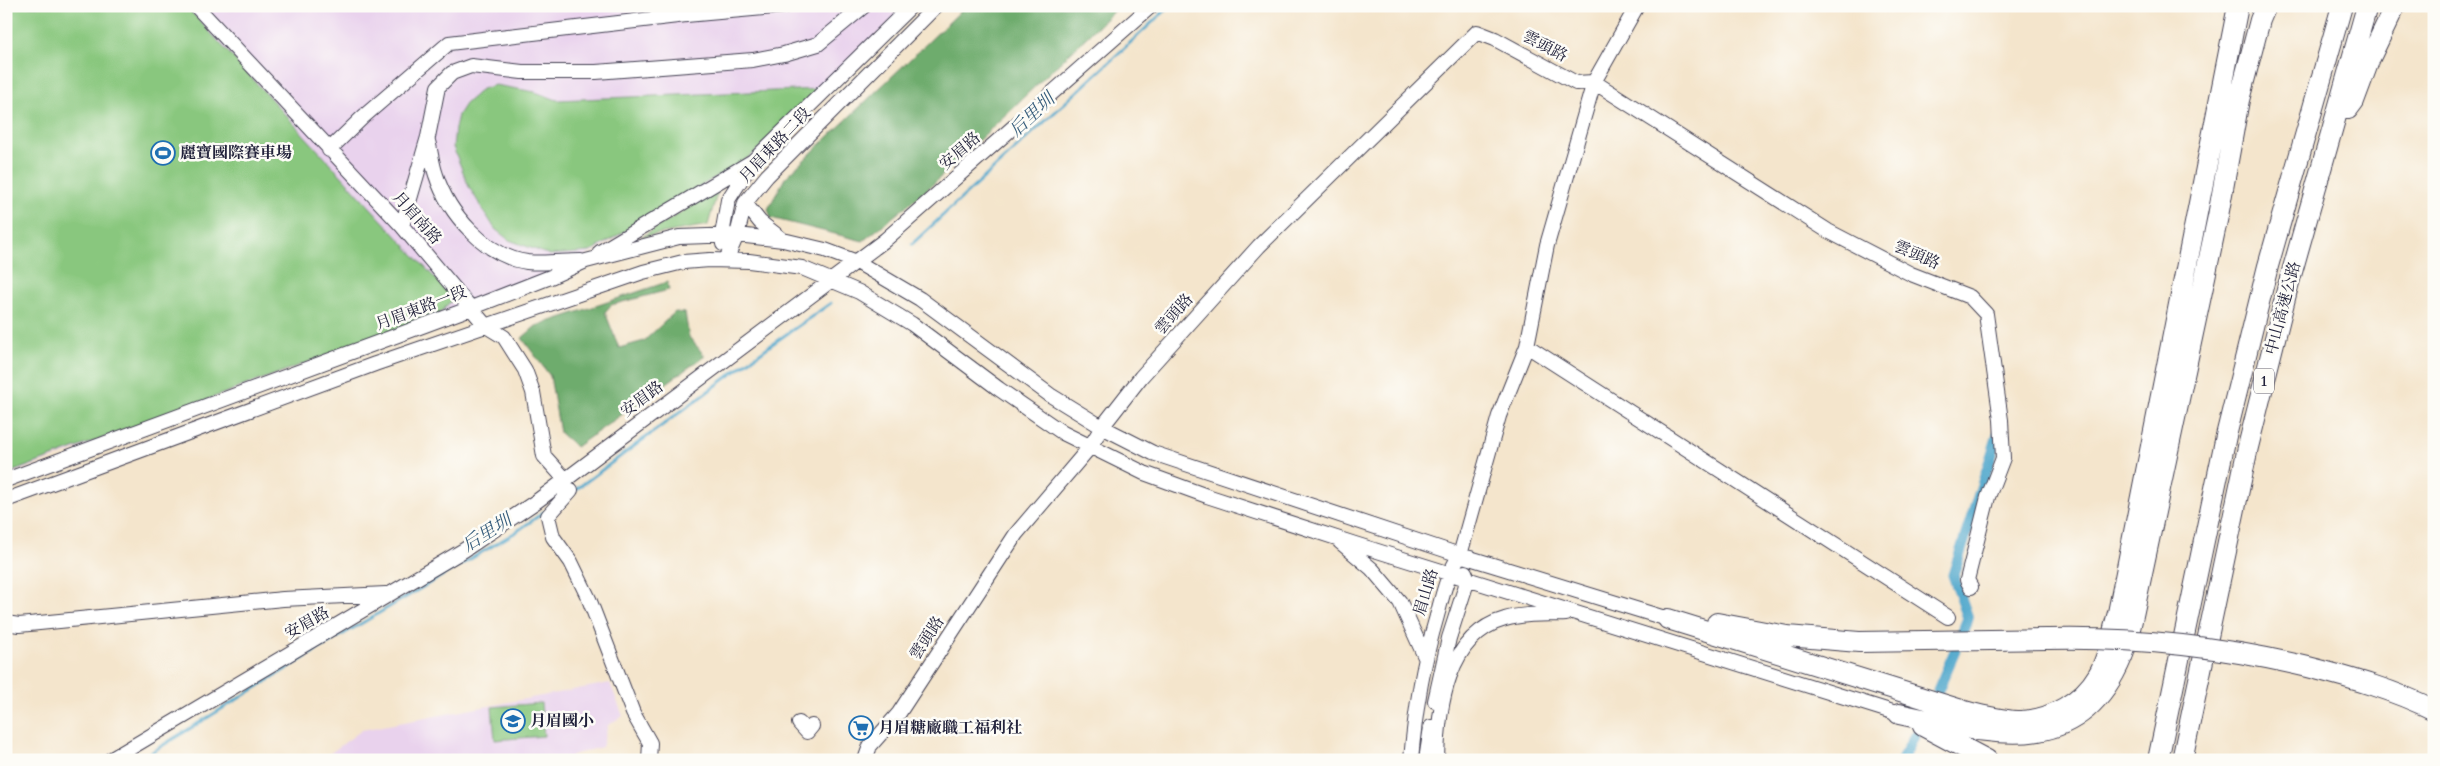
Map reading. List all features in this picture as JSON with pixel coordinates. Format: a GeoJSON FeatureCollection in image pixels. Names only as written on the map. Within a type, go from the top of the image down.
{"type":"FeatureCollection","features":[{"type":"Feature","properties":{"kind":"highway"},"geometry":{"type":"LineString","coordinates":[[1668,619],[1968,712],[2000,719],[2022,721],[2041,718],[2059,711],[2076,700],[2090,686],[2099,675],[2106,657],[2118,613],[2238,6]]}},
{"type":"Feature","properties":{"kind":"highway"},"geometry":{"type":"LineString","coordinates":[[1899,714],[1995,733],[2013,734],[2047,730],[2063,725],[2100,696],[2116,670],[2123,655],[2132,620],[2218,216],[2239,100],[2260,20],[2266,6]]}},
{"type":"Feature","properties":{"kind":"highway","name":"中山高速公路"},"geometry":{"type":"LineString","coordinates":[[2158,760],[2226,436],[2270,257],[2342,6]]}},
{"type":"Feature","properties":{"kind":"highway","name":"中山高速公路"},"geometry":{"type":"LineString","coordinates":[[2182,760],[2248,447],[2288,286],[2367,6]]}},
{"type":"Feature","properties":{"kind":"highway"},"geometry":{"type":"LineString","coordinates":[[2333,129],[2354,100],[2370,58],[2395,6]]}},
{"type":"Feature","properties":{"kind":"highway"},"geometry":{"type":"LineString","coordinates":[[1668,619],[1707,621],[1788,636],[1860,642],[2124,639],[2199,646],[2254,654],[2385,689],[2434,710]]}},
{"type":"Feature","properties":{"kind":"highway"},"geometry":{"type":"LineString","coordinates":[[1899,714],[1987,760]]}},
{"type":"Feature","properties":{"kind":"street","name":"月眉南路"},"geometry":{"type":"LineString","coordinates":[[196,6],[402,226],[486,326],[504,337],[525,370],[533,392],[544,456],[568,484]]}},
{"type":"Feature","properties":{"kind":"street"},"geometry":{"type":"LineString","coordinates":[[329,150],[363,116],[449,43],[686,15],[785,6]]}},
{"type":"Feature","properties":{"kind":"street"},"geometry":{"type":"LineString","coordinates":[[402,226],[428,137],[438,87],[452,73],[472,66],[522,72],[596,72],[753,60],[818,44],[864,6]]}},
{"type":"Feature","properties":{"kind":"street","name":"月眉東路二段"},"geometry":{"type":"LineString","coordinates":[[726,260],[722,235],[728,200],[753,161],[911,6]]}},
{"type":"Feature","properties":{"kind":"street","name":"月眉東路二段"},"geometry":{"type":"LineString","coordinates":[[726,260],[737,235],[745,203],[767,176],[936,6]]}},
{"type":"Feature","properties":{"kind":"street","name":"安眉路"},"geometry":{"type":"LineString","coordinates":[[110,760],[390,594],[472,544],[537,501],[568,484],[885,240],[1151,6]]}},
{"type":"Feature","properties":{"kind":"street"},"geometry":{"type":"LineString","coordinates":[[1460,555],[1500,416],[1527,346],[1547,245],[1594,82],[1637,6]]}},
{"type":"Feature","properties":{"kind":"street","name":"雲頭路"},"geometry":{"type":"LineString","coordinates":[[865,760],[870,746],[899,713],[1016,534],[1090,447],[1102,427],[1141,377],[1259,246],[1477,32],[1576,83],[1594,82],[1828,230],[1911,274],[1970,297],[1986,314],[2001,420],[2003,458],[1988,497],[1967,580],[1971,587]]}},
{"type":"Feature","properties":{"kind":"street"},"geometry":{"type":"LineString","coordinates":[[428,137],[436,175],[451,207],[472,231],[499,253],[527,262],[586,261],[753,161]]}},
{"type":"Feature","properties":{"kind":"street"},"geometry":{"type":"LineString","coordinates":[[745,203],[760,222],[783,240]]}},
{"type":"Feature","properties":{"kind":"street","name":"月眉東路一段"},"geometry":{"type":"LineString","coordinates":[[6,480],[471,308],[586,261],[679,237],[737,235],[783,240],[826,250],[856,262],[920,299],[1050,396],[1102,427],[1153,453],[1460,555],[1668,619]]}},
{"type":"Feature","properties":{"kind":"street"},"geometry":{"type":"LineString","coordinates":[[6,500],[375,364],[643,272],[683,262],[726,260],[802,268],[859,292],[912,324],[998,389],[1063,433],[1144,473],[1334,537],[1449,572],[1575,614],[1899,714]]}},
{"type":"Feature","properties":{"kind":"street"},"geometry":{"type":"LineString","coordinates":[[1527,346],[1948,617]]}},
{"type":"Feature","properties":{"kind":"street"},"geometry":{"type":"LineString","coordinates":[[568,484],[548,516],[553,537],[571,562],[589,599],[632,713],[650,743],[649,760]]}},
{"type":"Feature","properties":{"kind":"street"},"geometry":{"type":"LineString","coordinates":[[1334,537],[1372,569],[1400,602],[1425,657]]}},
{"type":"Feature","properties":{"kind":"street","name":"眉山路"},"geometry":{"type":"LineString","coordinates":[[1411,760],[1414,724],[1425,657],[1449,572],[1460,555]]}},
{"type":"Feature","properties":{"kind":"street","name":"眉山路"},"geometry":{"type":"LineString","coordinates":[[1460,555],[1468,579]]}},
{"type":"Feature","properties":{"kind":"street"},"geometry":{"type":"LineString","coordinates":[[1426,760],[1440,676],[1468,579]]}},
{"type":"Feature","properties":{"kind":"street"},"geometry":{"type":"LineString","coordinates":[[6,623],[19,625],[283,599],[390,594]]}},
{"type":"Feature","properties":{"kind":"street"},"geometry":{"type":"LineString","coordinates":[[1438,760],[1444,699],[1452,668],[1460,652],[1471,638],[1487,626],[1505,618],[1524,615],[1575,614]]}},
{"type":"Feature","properties":{"kind":"shaded area"},"geometry":{"type":"Polygon","coordinates":[[[6,6],[907,6],[751,158],[588,255],[532,280],[6,476],[6,6]]]}},
{"type":"Feature","properties":{"kind":"shaded area","name":"月眉國小"},"geometry":{"type":"Polygon","coordinates":[[[610,683],[623,716],[608,725],[602,747],[572,755],[567,760],[321,760],[362,730],[610,683]]]}},
{"type":"Feature","properties":{"kind":"green space","name":"麗寶國際賽車場"},"geometry":{"type":"Polygon","coordinates":[[[6,6],[186,6],[455,300],[449,303],[441,313],[6,474],[6,6]]]}},
{"type":"Feature","properties":{"kind":"green space"},"geometry":{"type":"Polygon","coordinates":[[[966,6],[1119,6],[928,189],[863,241],[771,218],[768,209],[785,178],[966,6]]]}},
{"type":"Feature","properties":{"kind":"green space"},"geometry":{"type":"Polygon","coordinates":[[[495,85],[535,92],[557,100],[821,89],[751,156],[590,252],[550,255],[509,240],[495,229],[469,187],[453,147],[458,115],[465,104],[482,89],[495,85]]]}},
{"type":"Feature","properties":{"kind":"green space"},"geometry":{"type":"Polygon","coordinates":[[[718,190],[708,225],[641,237],[718,190]]]}},
{"type":"Feature","properties":{"kind":"green space"},"geometry":{"type":"Polygon","coordinates":[[[667,282],[669,290],[611,305],[605,312],[619,348],[644,341],[675,312],[685,313],[689,337],[705,356],[576,447],[560,433],[550,376],[522,338],[536,326],[667,282]]]}},
{"type":"Feature","properties":{"kind":"green space"},"geometry":{"type":"Polygon","coordinates":[[[541,703],[544,736],[495,740],[492,707],[541,703]]]}},
{"type":"Feature","properties":{"kind":"waterway","name":"后里圳"},"geometry":{"type":"LineString","coordinates":[[912,244],[1170,6]]}},
{"type":"Feature","properties":{"kind":"waterway","name":"后里圳"},"geometry":{"type":"LineString","coordinates":[[575,490],[768,347],[831,303]]}},
{"type":"Feature","properties":{"kind":"waterway"},"geometry":{"type":"LineString","coordinates":[[1963,630],[1968,618],[1953,575],[1998,435]]}},
{"type":"Feature","properties":{"kind":"waterway","name":"后里圳"},"geometry":{"type":"LineString","coordinates":[[139,760],[325,645],[516,532],[544,512]]}},
{"type":"Feature","properties":{"kind":"waterway"},"geometry":{"type":"LineString","coordinates":[[1938,690],[1955,651]]}},
{"type":"Feature","properties":{"kind":"waterway"},"geometry":{"type":"LineString","coordinates":[[1902,760],[1915,735]]}},
{"type":"Feature","properties":{"kind":"place","name":"麗寶國際賽車場"},"geometry":{"type":"Point","coordinates":[163,153]}},
{"type":"Feature","properties":{"kind":"place","name":"月眉國小"},"geometry":{"type":"Point","coordinates":[513,721]}},
{"type":"Feature","properties":{"kind":"place","name":"月眉糖廠職工福利社"},"geometry":{"type":"Point","coordinates":[861,728]}}]}
